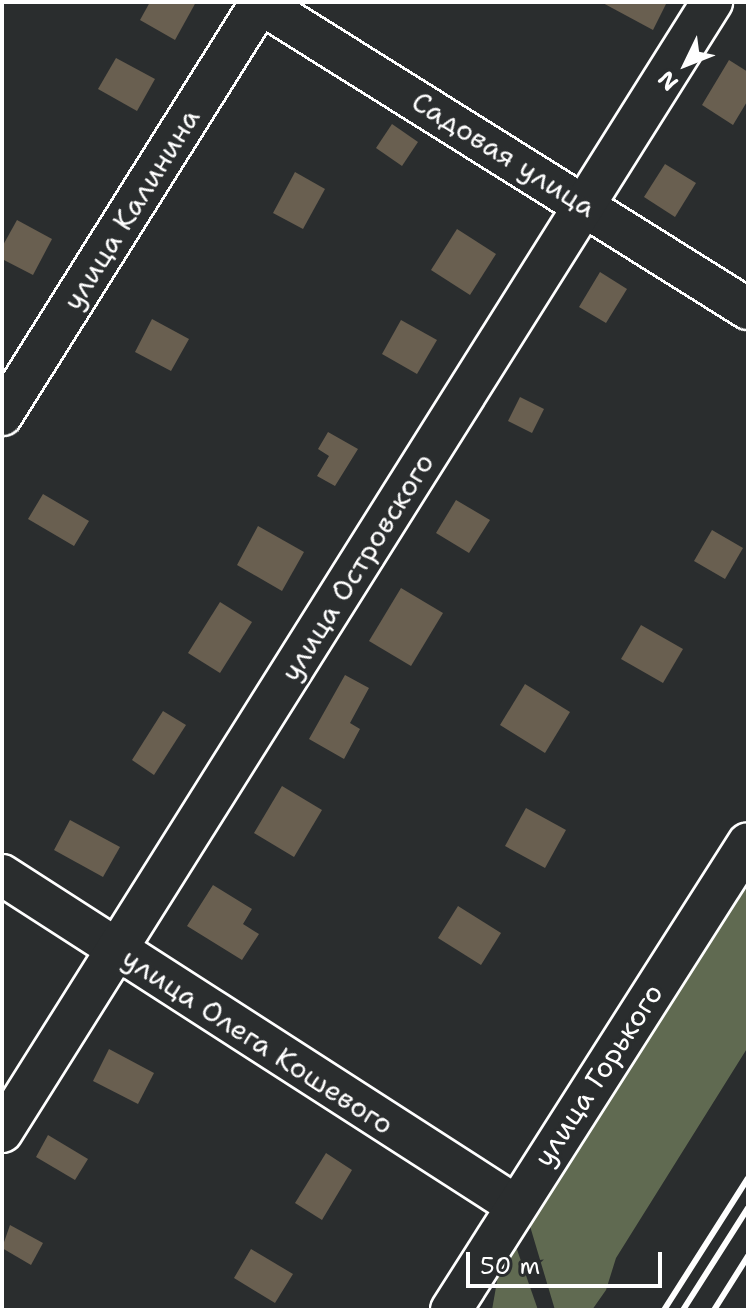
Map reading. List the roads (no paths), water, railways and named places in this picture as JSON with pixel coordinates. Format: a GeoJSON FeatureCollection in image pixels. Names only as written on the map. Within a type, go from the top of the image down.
{"type":"FeatureCollection","features":[{"type":"Feature","properties":{"kind":"street","name":"Садовая улица"},"geometry":{"type":"LineString","coordinates":[[259,2],[586,204],[748,309]]}},
{"type":"Feature","properties":{"kind":"street","name":"улица Калинина"},"geometry":{"type":"LineString","coordinates":[[2,415],[259,2]]}},
{"type":"Feature","properties":{"kind":"street","name":"улица Островского"},"geometry":{"type":"LineString","coordinates":[[2,1132],[712,2]]}},
{"type":"Feature","properties":{"kind":"street","name":"улица Горького"},"geometry":{"type":"LineString","coordinates":[[451,1310],[748,843]]}},
{"type":"Feature","properties":{"kind":"street","name":"улица Олега Кошевого"},"geometry":{"type":"LineString","coordinates":[[2,875],[515,1205]]}},
{"type":"Feature","properties":{"kind":"railway"},"geometry":{"type":"LineString","coordinates":[[664,1310],[748,1178]]}},
{"type":"Feature","properties":{"kind":"railway"},"geometry":{"type":"LineString","coordinates":[[683,1310],[748,1208]]}},
{"type":"Feature","properties":{"kind":"railway"},"geometry":{"type":"LineString","coordinates":[[714,1310],[748,1256]]}}]}
